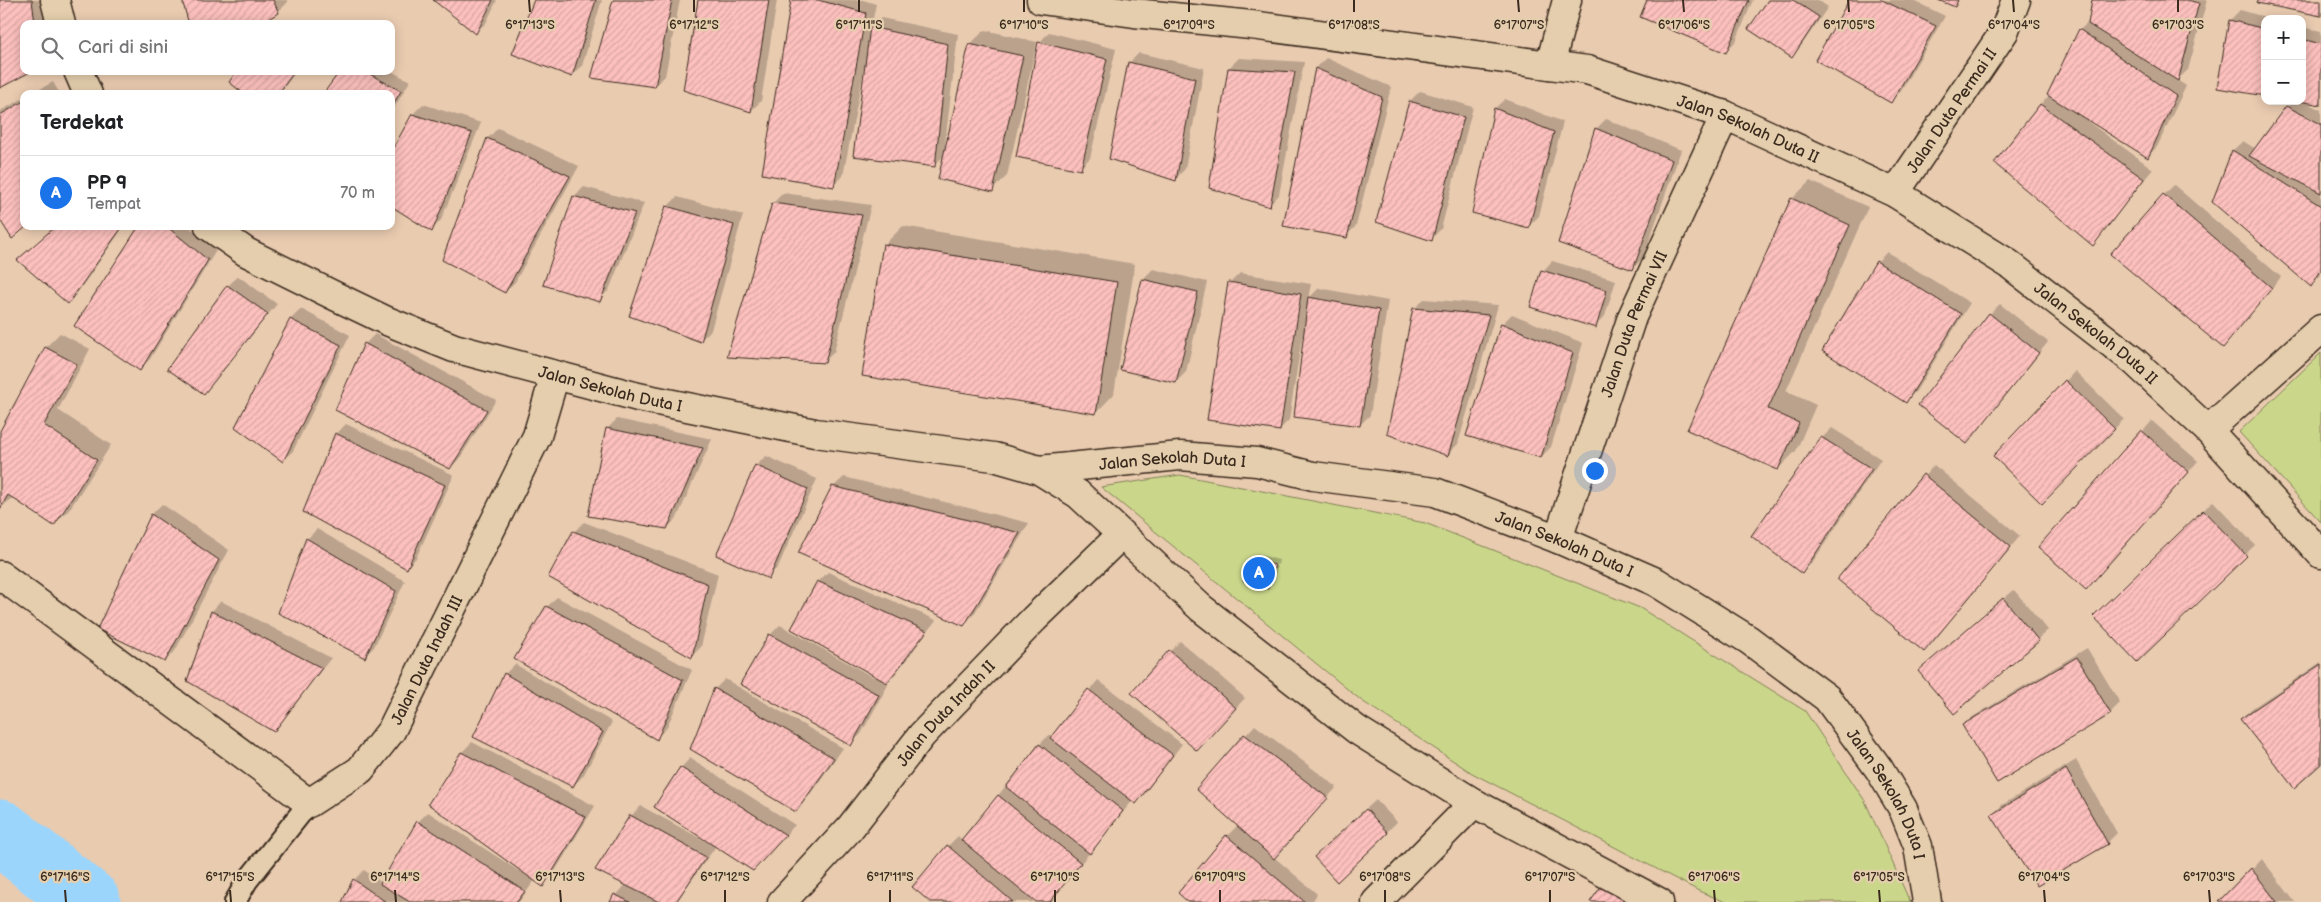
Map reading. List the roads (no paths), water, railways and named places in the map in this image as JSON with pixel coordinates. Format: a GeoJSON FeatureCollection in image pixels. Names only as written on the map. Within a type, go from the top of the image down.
{"type":"FeatureCollection","features":[{"type":"Feature","properties":{"kind":"street"},"geometry":{"type":"LineString","coordinates":[[55,0],[60,20]]}},
{"type":"Feature","properties":{"kind":"street","name":"Jalan Sekolah Duta II"},"geometry":{"type":"LineString","coordinates":[[1041,0],[1134,14],[1203,10],[1252,25],[1587,70],[1725,115],[1896,193],[2009,264],[2134,361],[2208,430],[2321,554]]}},
{"type":"Feature","properties":{"kind":"street"},"geometry":{"type":"LineString","coordinates":[[1550,65],[1568,0]]}},
{"type":"Feature","properties":{"kind":"street","name":"Jalan Duta Permai II"},"geometry":{"type":"LineString","coordinates":[[1896,193],[2004,32],[2016,0]]}},
{"type":"Feature","properties":{"kind":"street"},"geometry":{"type":"LineString","coordinates":[[80,75],[86,90]]}},
{"type":"Feature","properties":{"kind":"street","name":"Jalan Duta Permai VII"},"geometry":{"type":"LineString","coordinates":[[1558,539],[1632,318],[1725,115]]}},
{"type":"Feature","properties":{"kind":"street","name":"Jalan Sekolah Duta I"},"geometry":{"type":"LineString","coordinates":[[215,230],[246,252],[387,321],[454,348],[638,397],[814,433],[994,457],[1039,470],[1078,494],[1121,536],[1201,608],[1357,730],[1474,803],[1659,902]]}},
{"type":"Feature","properties":{"kind":"street"},"geometry":{"type":"LineString","coordinates":[[2208,430],[2321,329]]}},
{"type":"Feature","properties":{"kind":"street","name":"Jalan Duta Indah III"},"geometry":{"type":"LineString","coordinates":[[309,803],[360,770],[391,731],[538,436],[555,375]]}},
{"type":"Feature","properties":{"kind":"street","name":"Jalan Sekolah Duta I"},"geometry":{"type":"LineString","coordinates":[[1039,470],[1180,456],[1257,462],[1313,476],[1435,492],[1558,539],[1656,582],[1749,640],[1827,698],[1879,768],[1903,809],[1918,846],[1927,902]]}},
{"type":"Feature","properties":{"kind":"street","name":"Jalan Duta Indah II"},"geometry":{"type":"LineString","coordinates":[[782,902],[850,828],[922,735],[1034,619],[1121,536]]}},
{"type":"Feature","properties":{"kind":"street"},"geometry":{"type":"LineString","coordinates":[[0,575],[309,803]]}},
{"type":"Feature","properties":{"kind":"street"},"geometry":{"type":"LineString","coordinates":[[1376,902],[1474,803]]}},
{"type":"Feature","properties":{"kind":"lane","name":"Jalan Duta Indah III"},"geometry":{"type":"LineString","coordinates":[[235,902],[247,881],[309,803]]}},
{"type":"Feature","properties":{"kind":"waterway"},"geometry":{"type":"LineString","coordinates":[[0,832],[88,902]]}},
{"type":"Feature","properties":{"kind":"place","name":"PP 9"},"geometry":{"type":"Point","coordinates":[1259,573]}}]}
